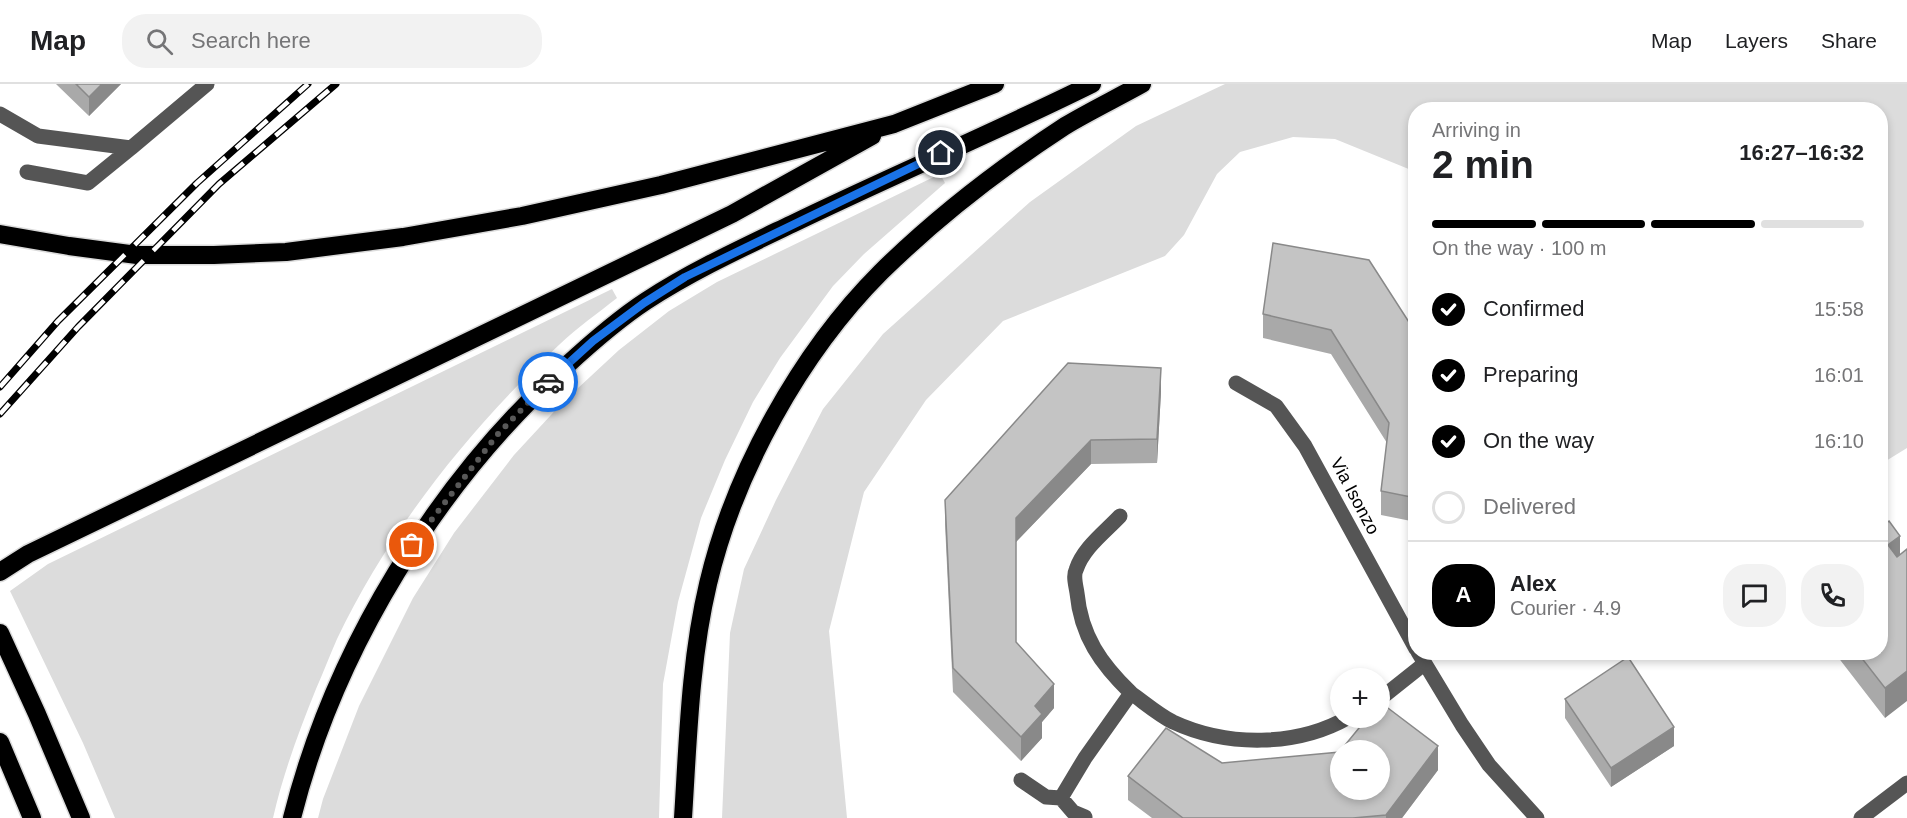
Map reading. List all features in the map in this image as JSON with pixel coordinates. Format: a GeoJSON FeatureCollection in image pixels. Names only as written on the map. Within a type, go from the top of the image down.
{"type":"FeatureCollection","features":[{"type":"Feature","properties":{"kind":"highway"},"geometry":{"type":"LineString","coordinates":[[0,234],[137,255],[286,252],[403,237],[522,216],[661,185],[894,124],[995,84]]}},
{"type":"Feature","properties":{"kind":"highway"},"geometry":{"type":"LineString","coordinates":[[292,818],[301,779],[351,657],[412,545],[498,434],[547,383],[593,341],[644,303],[685,277],[897,173],[1092,84]]}},
{"type":"Feature","properties":{"kind":"highway"},"geometry":{"type":"LineString","coordinates":[[683,818],[698,635],[708,583],[746,473],[770,424],[801,372],[837,323],[879,274],[932,225],[1024,153],[1068,125],[1142,84]]}},
{"type":"Feature","properties":{"kind":"highway"},"geometry":{"type":"LineString","coordinates":[[6,568],[49,543],[732,214],[894,124]]}},
{"type":"Feature","properties":{"kind":"highway"},"geometry":{"type":"LineString","coordinates":[[0,633],[81,818]]}},
{"type":"Feature","properties":{"kind":"highway"},"geometry":{"type":"LineString","coordinates":[[0,742],[32,818]]}},
{"type":"Feature","properties":{"kind":"street"},"geometry":{"type":"LineString","coordinates":[[27,172],[88,183],[207,84]]}},
{"type":"Feature","properties":{"kind":"street"},"geometry":{"type":"LineString","coordinates":[[0,114],[38,136],[132,148]]}},
{"type":"Feature","properties":{"kind":"street","name":"Via Isonzo"},"geometry":{"type":"LineString","coordinates":[[1236,383],[1276,406],[1305,446],[1408,624]]}},
{"type":"Feature","properties":{"kind":"street"},"geometry":{"type":"LineString","coordinates":[[1120,516],[1086,550],[1075,571],[1078,602],[1088,639],[1108,671],[1131,693],[1172,721],[1210,736],[1258,740],[1295,737],[1330,726]]}},
{"type":"Feature","properties":{"kind":"street"},"geometry":{"type":"LineString","coordinates":[[1390,688],[1415,660]]}},
{"type":"Feature","properties":{"kind":"street","name":"Via Isonzo"},"geometry":{"type":"LineString","coordinates":[[1422,660],[1489,765],[1537,818]]}},
{"type":"Feature","properties":{"kind":"street"},"geometry":{"type":"LineString","coordinates":[[1061,798],[1131,693]]}},
{"type":"Feature","properties":{"kind":"street"},"geometry":{"type":"LineString","coordinates":[[1021,780],[1046,796],[1061,798],[1073,812],[1085,817]]}},
{"type":"Feature","properties":{"kind":"street"},"geometry":{"type":"LineString","coordinates":[[1861,818],[1907,783]]}},
{"type":"Feature","properties":{"kind":"shaded area"},"geometry":{"type":"Polygon","coordinates":[[[1225,84],[1907,84],[1907,448],[1888,460],[1888,102],[1408,102],[1408,169],[1335,139],[1293,137],[1240,152],[1217,174],[1184,235],[1165,256],[1003,321],[926,400],[864,492],[829,631],[847,818],[722,818],[730,633],[744,569],[776,500],[823,409],[883,334],[1030,202],[1136,126],[1225,84]]]}},
{"type":"Feature","properties":{"kind":"shaded area"},"geometry":{"type":"Polygon","coordinates":[[[940,174],[945,183],[864,254],[833,286],[780,358],[753,402],[725,460],[701,518],[678,602],[663,684],[659,818],[318,818],[323,799],[359,706],[413,598],[454,533],[514,455],[563,402],[619,350],[669,311],[717,282],[940,174]]]}},
{"type":"Feature","properties":{"kind":"shaded area"},"geometry":{"type":"Polygon","coordinates":[[[612,289],[617,298],[560,344],[527,376],[464,445],[407,519],[382,558],[337,639],[316,689],[292,753],[273,818],[115,818],[83,743],[10,591],[48,564],[612,289]]]}},
{"type":"Feature","properties":{"kind":"building"},"geometry":{"type":"Polygon","coordinates":[[[76,84],[102,84],[89,97],[76,84]]]}},
{"type":"Feature","properties":{"kind":"building"},"geometry":{"type":"Polygon","coordinates":[[[1273,243],[1369,260],[1408,321],[1408,496],[1381,491],[1389,423],[1331,330],[1263,314],[1273,243]]]}},
{"type":"Feature","properties":{"kind":"building"},"geometry":{"type":"Polygon","coordinates":[[[1068,363],[1161,368],[1157,439],[1091,440],[1016,518],[1016,642],[1054,684],[1035,706],[1042,714],[1021,737],[953,668],[945,500],[1068,363]]]}},
{"type":"Feature","properties":{"kind":"building"},"geometry":{"type":"Polygon","coordinates":[[[1888,522],[1900,536],[1888,545],[1888,522]]]}},
{"type":"Feature","properties":{"kind":"building"},"geometry":{"type":"Polygon","coordinates":[[[1888,545],[1897,557],[1907,549],[1907,671],[1885,688],[1863,660],[1888,660],[1888,545]]]}},
{"type":"Feature","properties":{"kind":"building"},"geometry":{"type":"Polygon","coordinates":[[[1624,660],[1630,660],[1674,727],[1611,768],[1565,699],[1624,660]]]}},
{"type":"Feature","properties":{"kind":"building"},"geometry":{"type":"Polygon","coordinates":[[[1390,710],[1438,746],[1386,815],[1353,818],[1183,818],[1128,776],[1166,728],[1222,763],[1330,753],[1330,800],[1390,800],[1390,740],[1349,740],[1359,728],[1390,728],[1390,710]]]}},
{"type":"Feature","properties":{"kind":"railway"},"geometry":{"type":"LineString","coordinates":[[0,387],[58,321],[197,183],[308,84]]}},
{"type":"Feature","properties":{"kind":"railway"},"geometry":{"type":"LineString","coordinates":[[0,414],[78,327],[219,184],[336,84]]}},
{"type":"Feature","properties":{"kind":"way so far"},"geometry":{"type":"LineString","coordinates":[[412,545],[498,434],[548,382]]}},
{"type":"Feature","properties":{"kind":"route"},"geometry":{"type":"LineString","coordinates":[[548,382],[593,341],[644,303],[685,277],[941,153]]}}]}
